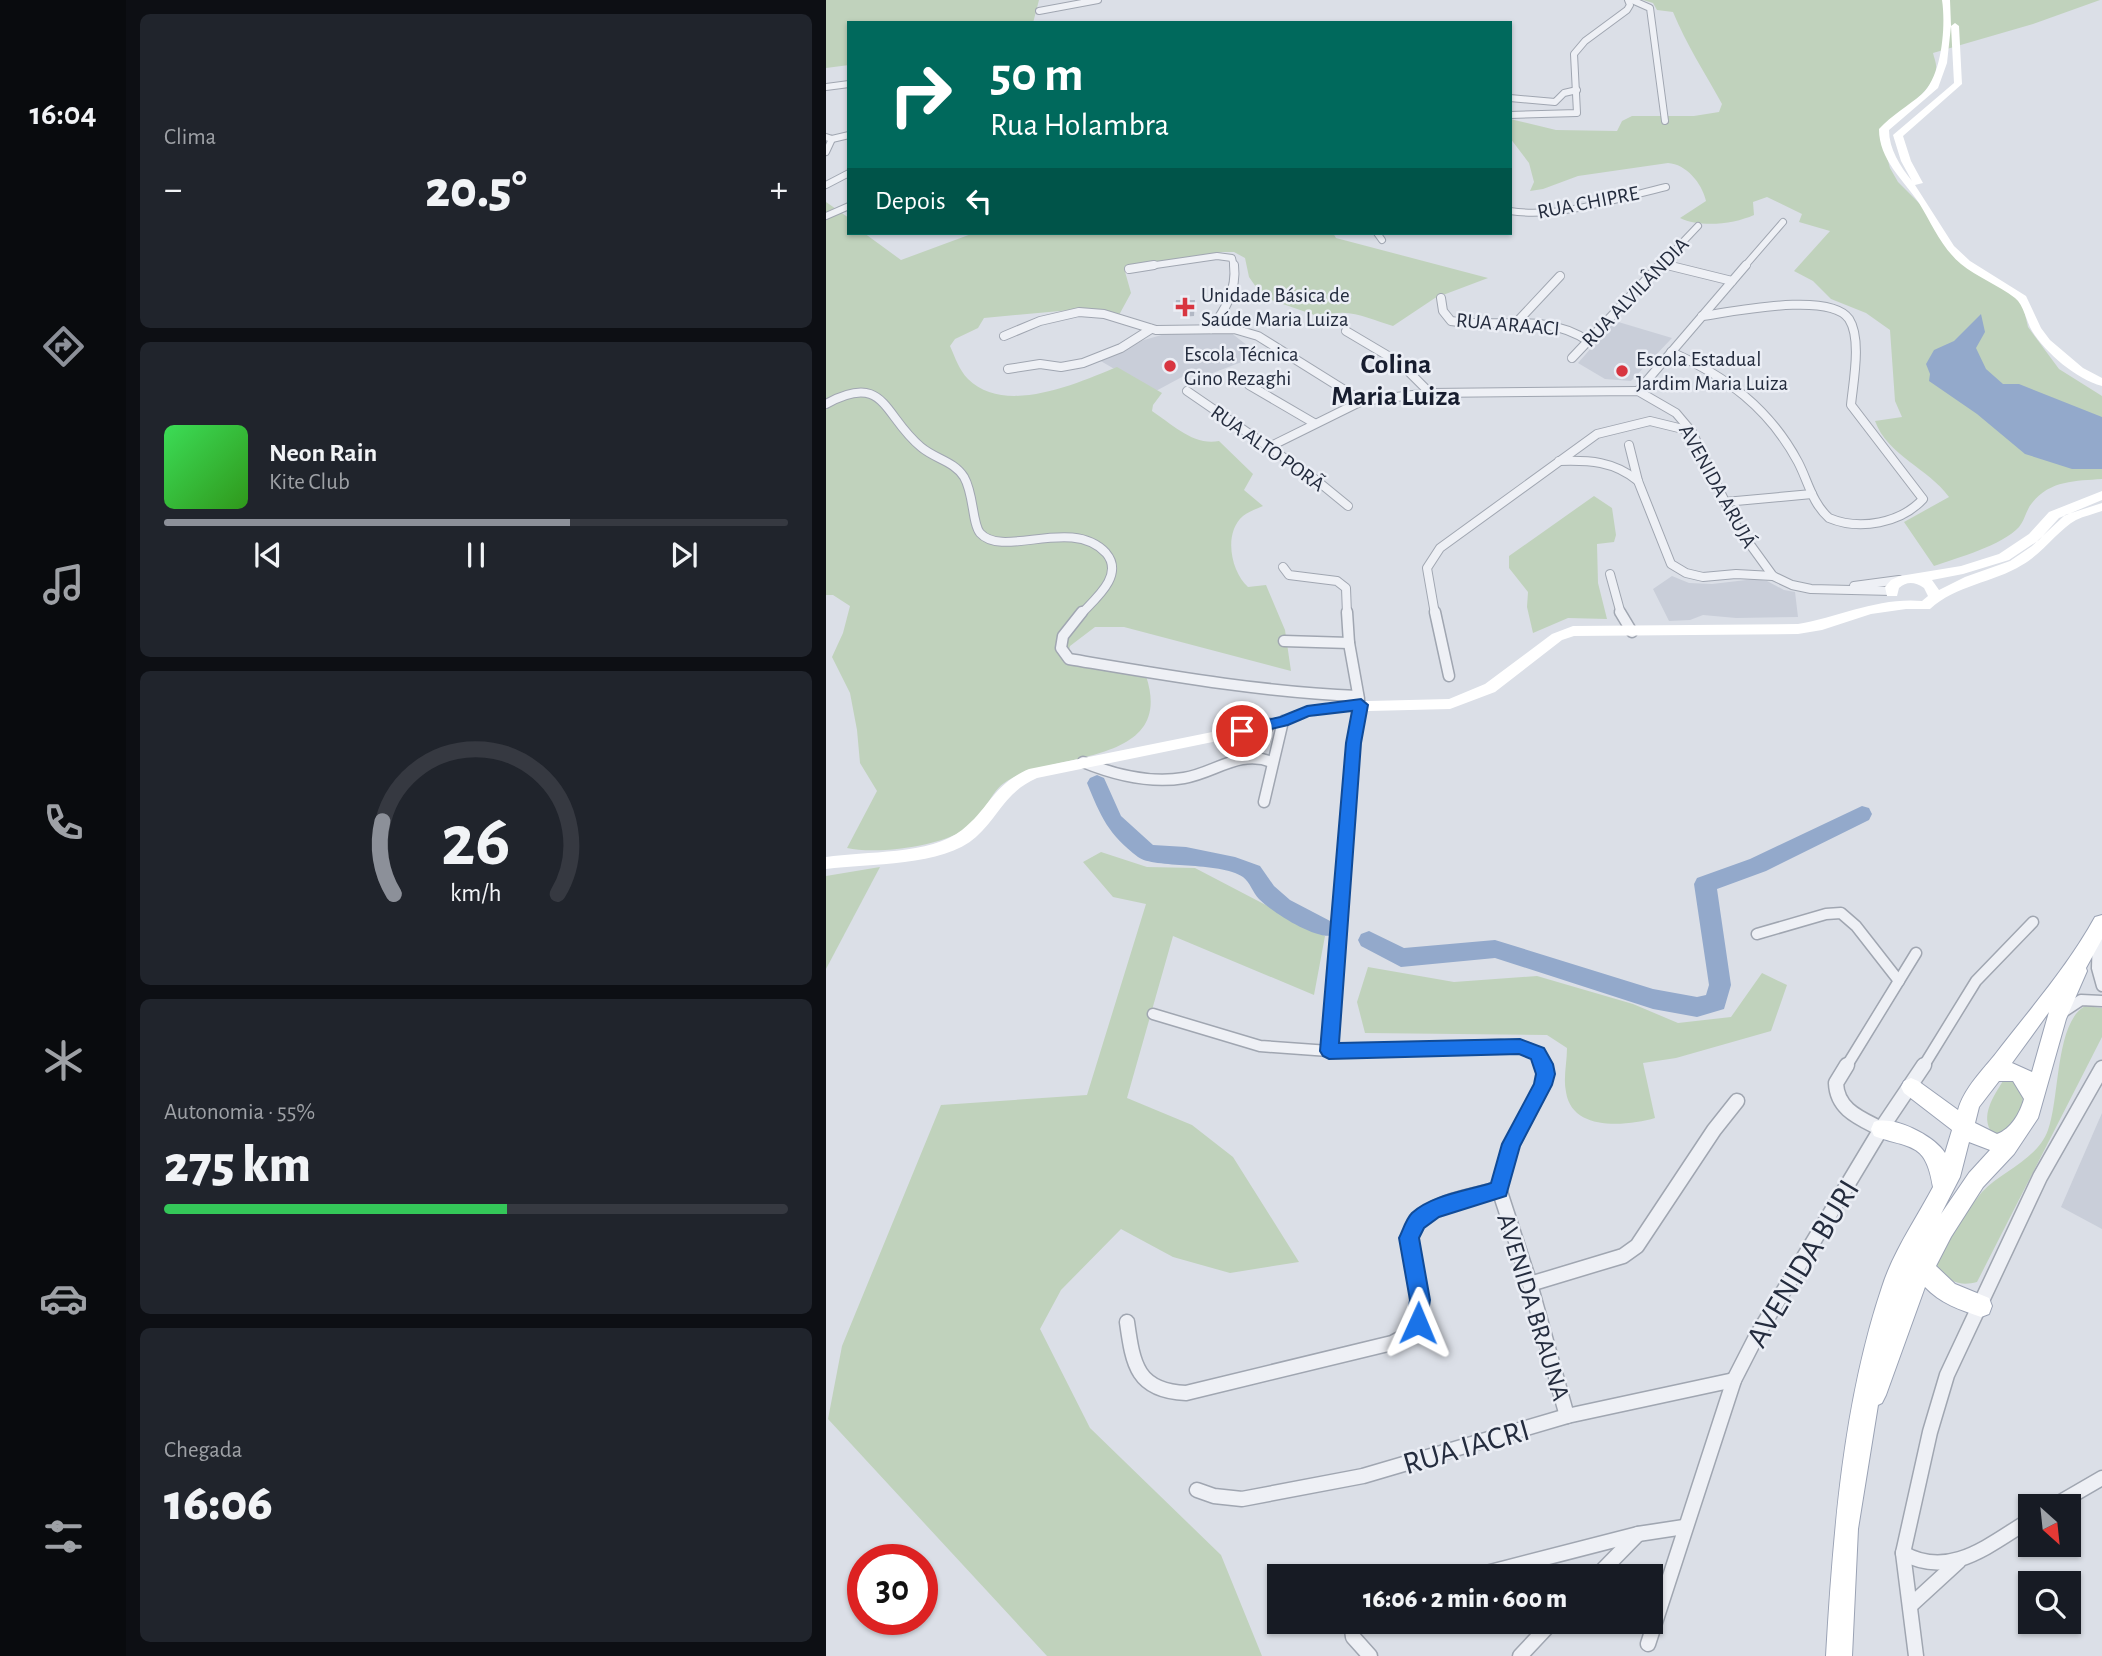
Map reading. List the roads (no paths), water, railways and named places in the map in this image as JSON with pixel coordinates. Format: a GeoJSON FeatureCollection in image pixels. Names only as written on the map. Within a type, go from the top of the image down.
{"type":"FeatureCollection","features":[{"type":"Feature","properties":{"kind":"main road"},"geometry":{"type":"LineString","coordinates":[[1839,1656],[1846,1530],[1872,1367],[1893,1286],[1906,1256],[1943,1190],[1970,1103],[2080,961],[2100,926]]}},
{"type":"Feature","properties":{"kind":"main road"},"geometry":{"type":"LineString","coordinates":[[1864,1417],[1884,1373],[1911,1292],[1923,1265],[1959,1203],[2014,1137],[2035,1100],[2056,1019],[2077,976],[2080,961]]}},
{"type":"Feature","properties":{"kind":"main road"},"geometry":{"type":"LineString","coordinates":[[1991,1073],[2008,1070],[2020,1073],[2031,1086],[2035,1100]]}},
{"type":"Feature","properties":{"kind":"main road"},"geometry":{"type":"LineString","coordinates":[[1912,1087],[1970,1132],[1988,1141],[2007,1141],[2014,1137]]}},
{"type":"Feature","properties":{"kind":"main road"},"geometry":{"type":"LineString","coordinates":[[1941,1107],[1970,1103]]}},
{"type":"Feature","properties":{"kind":"main road"},"geometry":{"type":"LineString","coordinates":[[1881,1129],[1917,1139],[1936,1154],[1942,1167],[1943,1190]]}},
{"type":"Feature","properties":{"kind":"main road"},"geometry":{"type":"LineString","coordinates":[[1923,1265],[1929,1278],[1941,1289],[1957,1299],[1981,1306]]}},
{"type":"Feature","properties":{"kind":"street"},"geometry":{"type":"LineString","coordinates":[[1039,11],[1098,0]]}},
{"type":"Feature","properties":{"kind":"street"},"geometry":{"type":"LineString","coordinates":[[1512,115],[1575,114],[1579,104],[1574,54],[1585,41],[1627,9],[1630,0],[1650,8],[1665,121]]}},
{"type":"Feature","properties":{"kind":"street"},"geometry":{"type":"LineString","coordinates":[[1946,0],[1941,79],[1927,95],[1887,126],[1883,132],[1886,147],[1895,166],[1922,200],[1957,256],[2022,298],[2036,329],[2046,342],[2079,370],[2102,383]]}},
{"type":"Feature","properties":{"kind":"street"},"geometry":{"type":"LineString","coordinates":[[1953,0],[1958,84],[1901,130],[1898,139],[1906,161],[1914,179],[1937,208],[1965,253],[2026,293],[2058,341],[2102,375]]}},
{"type":"Feature","properties":{"kind":"street"},"geometry":{"type":"LineString","coordinates":[[826,87],[847,84]]}},
{"type":"Feature","properties":{"kind":"street"},"geometry":{"type":"LineString","coordinates":[[826,96],[835,86]]}},
{"type":"Feature","properties":{"kind":"street"},"geometry":{"type":"LineString","coordinates":[[1512,98],[1555,102],[1564,93],[1577,90]]}},
{"type":"Feature","properties":{"kind":"street"},"geometry":{"type":"LineString","coordinates":[[826,152],[829,138],[847,135]]}},
{"type":"Feature","properties":{"kind":"street"},"geometry":{"type":"LineString","coordinates":[[826,185],[847,174]]}},
{"type":"Feature","properties":{"kind":"street","name":"RUA CHIPRE"},"geometry":{"type":"LineString","coordinates":[[1512,212],[1522,214],[1546,211],[1666,187]]}},
{"type":"Feature","properties":{"kind":"street"},"geometry":{"type":"LineString","coordinates":[[826,216],[847,207]]}},
{"type":"Feature","properties":{"kind":"street"},"geometry":{"type":"LineString","coordinates":[[1269,447],[1362,401],[1430,393],[1638,391],[1783,222]]}},
{"type":"Feature","properties":{"kind":"street","name":"RUA ALVILÂNDIA"},"geometry":{"type":"LineString","coordinates":[[1572,358],[1699,226]]}},
{"type":"Feature","properties":{"kind":"street"},"geometry":{"type":"LineString","coordinates":[[1378,235],[1382,240]]}},
{"type":"Feature","properties":{"kind":"street"},"geometry":{"type":"LineString","coordinates":[[1129,269],[1217,256],[1233,258],[1235,274],[1232,296],[1211,329]]}},
{"type":"Feature","properties":{"kind":"street"},"geometry":{"type":"LineString","coordinates":[[1662,264],[1732,281]]}},
{"type":"Feature","properties":{"kind":"street"},"geometry":{"type":"LineString","coordinates":[[1516,323],[1560,276]]}},
{"type":"Feature","properties":{"kind":"street","name":"RUA ARAACI"},"geometry":{"type":"LineString","coordinates":[[1441,298],[1445,315],[1451,321],[1468,325],[1534,322],[1559,326],[1581,335],[1588,341]]}},
{"type":"Feature","properties":{"kind":"street"},"geometry":{"type":"LineString","coordinates":[[1671,352],[1703,365],[1728,380],[1761,410],[1794,453],[1812,494],[1829,518],[1843,524],[1879,521],[1909,514],[1923,499],[1851,405],[1854,337],[1846,315],[1816,304],[1702,316]]}},
{"type":"Feature","properties":{"kind":"street"},"geometry":{"type":"LineString","coordinates":[[1004,336],[1056,316],[1089,312],[1107,315],[1151,330],[1239,330],[1258,336],[1362,401]]}},
{"type":"Feature","properties":{"kind":"street"},"geometry":{"type":"LineString","coordinates":[[1009,369],[1020,370],[1043,364],[1076,365],[1099,357],[1151,330]]}},
{"type":"Feature","properties":{"kind":"street"},"geometry":{"type":"LineString","coordinates":[[1346,331],[1400,363],[1430,393]]}},
{"type":"Feature","properties":{"kind":"street"},"geometry":{"type":"LineString","coordinates":[[1249,384],[1314,424]]}},
{"type":"Feature","properties":{"kind":"street"},"geometry":{"type":"LineString","coordinates":[[826,404],[854,389],[866,391],[885,403],[919,446],[957,468],[963,475],[972,494],[977,529],[984,537],[1000,540],[1072,537],[1090,541],[1105,551],[1115,568],[1113,576],[1104,590],[1083,609],[1062,640],[1063,652],[1069,659],[1152,674],[1359,702],[1415,706],[1450,704],[1490,688],[1547,644],[1567,633],[1582,630],[1632,632],[1798,629],[1822,625],[1852,614],[1906,604],[1925,606],[1935,597],[2015,564],[2038,549],[2070,518],[2102,507]]}},
{"type":"Feature","properties":{"kind":"street","name":"RUA ALTO PORÃ"},"geometry":{"type":"LineString","coordinates":[[1187,391],[1315,479],[1348,506]]}},
{"type":"Feature","properties":{"kind":"street","name":"AVENIDA ARUJÁ"},"geometry":{"type":"LineString","coordinates":[[1638,391],[1676,413],[1691,430],[1741,534],[1773,576],[1792,585],[1834,591],[1894,588]]}},
{"type":"Feature","properties":{"kind":"street"},"geometry":{"type":"LineString","coordinates":[[1449,676],[1426,568],[1440,548],[1597,434],[1676,413]]}},
{"type":"Feature","properties":{"kind":"street"},"geometry":{"type":"LineString","coordinates":[[1650,421],[1691,430]]}},
{"type":"Feature","properties":{"kind":"street"},"geometry":{"type":"LineString","coordinates":[[1629,445],[1638,481],[1671,564],[1696,576],[1773,576]]}},
{"type":"Feature","properties":{"kind":"street"},"geometry":{"type":"LineString","coordinates":[[1558,461],[1586,460],[1611,464],[1638,481]]}},
{"type":"Feature","properties":{"kind":"street"},"geometry":{"type":"LineString","coordinates":[[1725,502],[1812,494]]}},
{"type":"Feature","properties":{"kind":"street"},"geometry":{"type":"LineString","coordinates":[[1852,614],[1875,598],[1914,579],[1963,570],[2004,557],[2034,537],[2054,515],[2102,495]]}},
{"type":"Feature","properties":{"kind":"street"},"geometry":{"type":"LineString","coordinates":[[1736,574],[1760,560]]}},
{"type":"Feature","properties":{"kind":"street"},"geometry":{"type":"LineString","coordinates":[[1153,1014],[1255,1047],[1288,1051],[1329,1051],[1359,702],[1349,643],[1346,588],[1337,581],[1289,575],[1283,566]]}},
{"type":"Feature","properties":{"kind":"street"},"geometry":{"type":"LineString","coordinates":[[1609,574],[1618,610],[1632,632]]}},
{"type":"Feature","properties":{"kind":"street"},"geometry":{"type":"LineString","coordinates":[[1914,579],[1930,585],[1935,597]]}},
{"type":"Feature","properties":{"kind":"street"},"geometry":{"type":"LineString","coordinates":[[1894,588],[1906,604]]}},
{"type":"Feature","properties":{"kind":"street"},"geometry":{"type":"LineString","coordinates":[[1284,641],[1349,643]]}},
{"type":"Feature","properties":{"kind":"street"},"geometry":{"type":"LineString","coordinates":[[826,863],[860,857],[927,852],[957,842],[970,833],[1002,790],[1014,780],[1034,772],[1276,723],[1307,711],[1359,702]]}},
{"type":"Feature","properties":{"kind":"street"},"geometry":{"type":"LineString","coordinates":[[1245,757],[1276,723]]}},
{"type":"Feature","properties":{"kind":"street"},"geometry":{"type":"LineString","coordinates":[[1264,802],[1276,723]]}},
{"type":"Feature","properties":{"kind":"street"},"geometry":{"type":"LineString","coordinates":[[1083,762],[1116,775],[1161,780],[1196,775],[1245,757],[1260,757],[1272,762]]}},
{"type":"Feature","properties":{"kind":"street"},"geometry":{"type":"LineString","coordinates":[[1757,934],[1826,914],[1842,913],[1856,926],[1872,951],[1899,981]]}},
{"type":"Feature","properties":{"kind":"street","name":"AVENIDA BURI"},"geometry":{"type":"LineString","coordinates":[[1648,1644],[1734,1380],[1756,1337],[1881,1129],[1912,1087],[1976,981],[2032,922]]}},
{"type":"Feature","properties":{"kind":"street"},"geometry":{"type":"LineString","coordinates":[[2100,926],[2097,968],[2102,986]]}},
{"type":"Feature","properties":{"kind":"street"},"geometry":{"type":"LineString","coordinates":[[1881,1129],[1846,1109],[1837,1098],[1836,1083],[1916,953]]}},
{"type":"Feature","properties":{"kind":"street"},"geometry":{"type":"LineString","coordinates":[[2056,1019],[2080,999],[2087,997],[2102,1001]]}},
{"type":"Feature","properties":{"kind":"street","name":"AVENIDA BRAUNA"},"geometry":{"type":"LineString","coordinates":[[1329,1051],[1500,1045],[1530,1049],[1537,1054],[1546,1074],[1543,1085],[1511,1144],[1499,1189],[1530,1284],[1567,1416]]}},
{"type":"Feature","properties":{"kind":"street"},"geometry":{"type":"LineString","coordinates":[[1916,1656],[1903,1553],[1930,1432],[1947,1375],[2040,1177],[2102,1068]]}},
{"type":"Feature","properties":{"kind":"street"},"geometry":{"type":"LineString","coordinates":[[1530,1284],[1622,1256],[1637,1246],[1714,1130],[1737,1101]]}},
{"type":"Feature","properties":{"kind":"street"},"geometry":{"type":"LineString","coordinates":[[1126,1321],[1132,1357],[1142,1376],[1155,1391],[1170,1394],[1186,1393],[1392,1343],[1406,1335],[1418,1323],[1420,1300],[1409,1238],[1417,1221],[1434,1210],[1499,1189]]}},
{"type":"Feature","properties":{"kind":"street","name":"RUA IACRI"},"geometry":{"type":"LineString","coordinates":[[1197,1490],[1214,1496],[1242,1500],[1363,1476],[1567,1416],[1734,1380]]}},
{"type":"Feature","properties":{"kind":"street"},"geometry":{"type":"LineString","coordinates":[[2074,1494],[2102,1478]]}},
{"type":"Feature","properties":{"kind":"street"},"geometry":{"type":"LineString","coordinates":[[1521,1564],[1638,1534],[1684,1527]]}},
{"type":"Feature","properties":{"kind":"street"},"geometry":{"type":"LineString","coordinates":[[1911,1605],[1961,1559],[2018,1527]]}},
{"type":"Feature","properties":{"kind":"street"},"geometry":{"type":"LineString","coordinates":[[1609,1564],[1638,1534]]}},
{"type":"Feature","properties":{"kind":"street"},"geometry":{"type":"LineString","coordinates":[[1903,1553],[1920,1564],[1932,1566],[1961,1559]]}},
{"type":"Feature","properties":{"kind":"street"},"geometry":{"type":"LineString","coordinates":[[1351,1634],[1353,1641],[1370,1656]]}},
{"type":"Feature","properties":{"kind":"street"},"geometry":{"type":"LineString","coordinates":[[1520,1656],[1541,1634]]}},
{"type":"Feature","properties":{"kind":"water"},"geometry":{"type":"Polygon","coordinates":[[[1981,314],[1985,332],[1976,348],[1986,369],[2003,384],[2019,384],[2102,417],[2102,469],[2072,469],[2025,454],[1977,414],[1929,381],[1930,374],[1926,364],[1934,350],[1954,341],[1981,314]]]}},
{"type":"Feature","properties":{"kind":"waterway"},"geometry":{"type":"LineString","coordinates":[[1097,783],[1113,821],[1148,853],[1186,855],[1235,865],[1252,872],[1266,892],[1282,906],[1326,929]]}},
{"type":"Feature","properties":{"kind":"waterway"},"geometry":{"type":"LineString","coordinates":[[1369,940],[1401,958],[1495,949],[1653,999],[1697,1007],[1716,1002],[1720,985],[1705,884],[1758,865],[1862,814]]}},
{"type":"Feature","properties":{"kind":"place","name":"Unidade Básica de Saúde Maria Luiza"},"geometry":{"type":"Point","coordinates":[1185,307]}},
{"type":"Feature","properties":{"kind":"place","name":"Escola Técnica Gino Rezaghi"},"geometry":{"type":"Point","coordinates":[1170,366]}},
{"type":"Feature","properties":{"kind":"place","name":"Escola Estadual Jardim Maria Luiza"},"geometry":{"type":"Point","coordinates":[1622,371]}},
{"type":"Feature","properties":{"kind":"district","name":"Colina Maria Luiza"},"geometry":{"type":"Point","coordinates":[1396,379]}}]}
